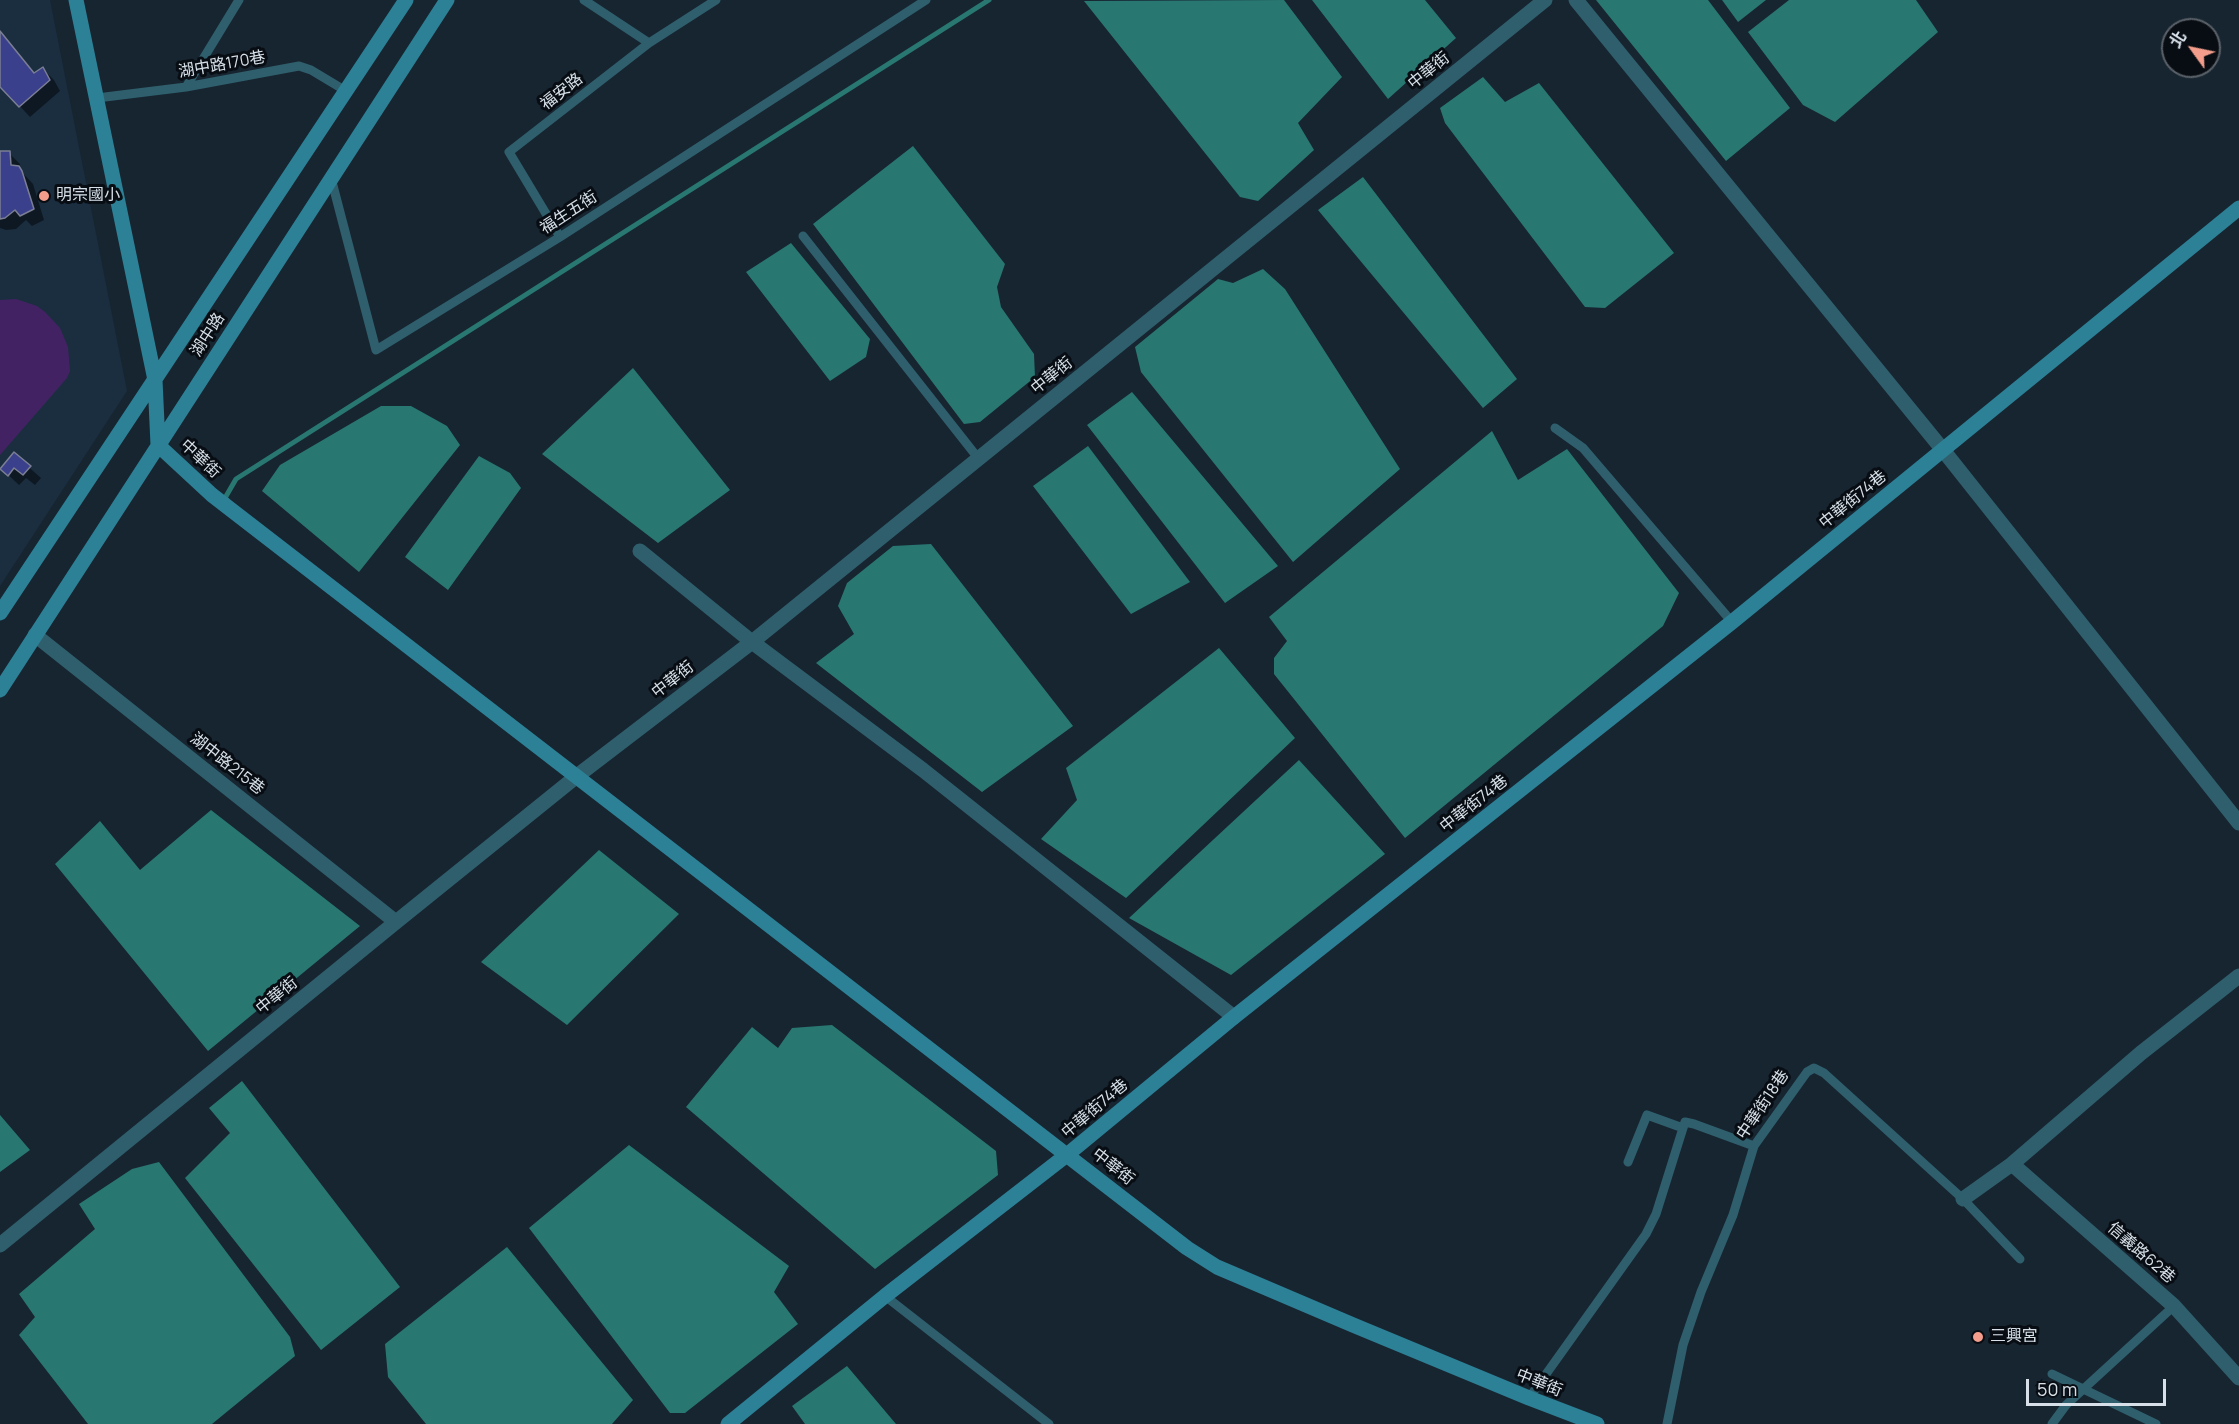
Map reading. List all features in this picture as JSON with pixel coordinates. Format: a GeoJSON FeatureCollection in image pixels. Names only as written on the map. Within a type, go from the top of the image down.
{"type":"FeatureCollection","features":[{"type":"Feature","properties":{"kind":"street","name":"中華街"},"geometry":{"type":"LineString","coordinates":[[76,0],[155,380],[158,445],[212,495],[1187,1248],[1217,1267],[1528,1398],[1597,1424]]}},
{"type":"Feature","properties":{"kind":"street","name":"湖中路"},"geometry":{"type":"LineString","coordinates":[[0,613],[406,0]]}},
{"type":"Feature","properties":{"kind":"street","name":"湖中路"},"geometry":{"type":"LineString","coordinates":[[0,690],[447,0]]}},
{"type":"Feature","properties":{"kind":"street","name":"中華街"},"geometry":{"type":"LineString","coordinates":[[0,1245],[577,776],[752,642],[1545,0]]}},
{"type":"Feature","properties":{"kind":"street"},"geometry":{"type":"LineString","coordinates":[[1576,0],[1943,450],[2239,824]]}},
{"type":"Feature","properties":{"kind":"street","name":"中華街74巷"},"geometry":{"type":"LineString","coordinates":[[728,1424],[885,1296],[1068,1154],[1234,1017],[1732,622],[2239,208]]}},
{"type":"Feature","properties":{"kind":"street"},"geometry":{"type":"LineString","coordinates":[[640,551],[752,642],[924,770],[1234,1017]]}},
{"type":"Feature","properties":{"kind":"street","name":"湖中路215巷"},"geometry":{"type":"LineString","coordinates":[[35,635],[396,922]]}},
{"type":"Feature","properties":{"kind":"street"},"geometry":{"type":"LineString","coordinates":[[1963,1199],[2012,1164],[2141,1053],[2239,976]]}},
{"type":"Feature","properties":{"kind":"street","name":"信義路62巷"},"geometry":{"type":"LineString","coordinates":[[2012,1164],[2174,1306],[2239,1378]]}},
{"type":"Feature","properties":{"kind":"lane"},"geometry":{"type":"LineString","coordinates":[[186,87],[239,0]]}},
{"type":"Feature","properties":{"kind":"lane"},"geometry":{"type":"LineString","coordinates":[[584,0],[649,43]]}},
{"type":"Feature","properties":{"kind":"lane","name":"福安路"},"geometry":{"type":"LineString","coordinates":[[560,237],[509,152],[649,43],[716,0]]}},
{"type":"Feature","properties":{"kind":"lane","name":"福生五街"},"geometry":{"type":"LineString","coordinates":[[330,178],[376,350],[560,237],[926,0]]}},
{"type":"Feature","properties":{"kind":"lane","name":"湖中路170巷"},"geometry":{"type":"LineString","coordinates":[[97,98],[186,87],[299,66],[311,70],[346,91]]}},
{"type":"Feature","properties":{"kind":"lane"},"geometry":{"type":"LineString","coordinates":[[803,236],[978,458]]}},
{"type":"Feature","properties":{"kind":"lane"},"geometry":{"type":"LineString","coordinates":[[1555,428],[1583,448],[1732,622]]}},
{"type":"Feature","properties":{"kind":"lane","name":"中華街18巷"},"geometry":{"type":"LineString","coordinates":[[1667,1424],[1683,1345],[1701,1292],[1733,1215],[1754,1146],[1807,1072],[1814,1068],[1824,1073],[1963,1199],[2020,1259]]}},
{"type":"Feature","properties":{"kind":"lane"},"geometry":{"type":"LineString","coordinates":[[1628,1162],[1647,1115],[1683,1128]]}},
{"type":"Feature","properties":{"kind":"lane"},"geometry":{"type":"LineString","coordinates":[[1528,1398],[1646,1234],[1656,1214],[1685,1122],[1754,1146]]}},
{"type":"Feature","properties":{"kind":"lane"},"geometry":{"type":"LineString","coordinates":[[885,1296],[1049,1424]]}},
{"type":"Feature","properties":{"kind":"lane"},"geometry":{"type":"LineString","coordinates":[[2052,1424],[2066,1405],[2174,1306]]}},
{"type":"Feature","properties":{"kind":"lane"},"geometry":{"type":"LineString","coordinates":[[2052,1374],[2156,1424]]}},
{"type":"Feature","properties":{"kind":"shaded area","name":"明宗國小"},"geometry":{"type":"Polygon","coordinates":[[[0,0],[50,0],[127,391],[0,586],[0,0]]]}},
{"type":"Feature","properties":{"kind":"shaded area"},"geometry":{"type":"Polygon","coordinates":[[[1284,0],[1342,77],[1298,123],[1314,150],[1258,201],[1240,197],[1084,1],[1284,0]]]}},
{"type":"Feature","properties":{"kind":"shaded area"},"geometry":{"type":"Polygon","coordinates":[[[1312,0],[1425,0],[1456,38],[1388,99],[1312,0]]]}},
{"type":"Feature","properties":{"kind":"shaded area"},"geometry":{"type":"Polygon","coordinates":[[[1596,0],[1708,0],[1790,108],[1726,161],[1596,0]]]}},
{"type":"Feature","properties":{"kind":"shaded area"},"geometry":{"type":"Polygon","coordinates":[[[1722,0],[1766,0],[1738,22],[1722,0]]]}},
{"type":"Feature","properties":{"kind":"shaded area"},"geometry":{"type":"Polygon","coordinates":[[[1789,0],[1916,0],[1938,32],[1835,122],[1803,105],[1748,32],[1789,0]]]}},
{"type":"Feature","properties":{"kind":"shaded area"},"geometry":{"type":"Polygon","coordinates":[[[1483,77],[1505,102],[1539,83],[1674,253],[1605,308],[1585,307],[1445,123],[1440,108],[1483,77]]]}},
{"type":"Feature","properties":{"kind":"shaded area"},"geometry":{"type":"Polygon","coordinates":[[[913,146],[1005,264],[997,287],[1001,307],[1034,354],[1035,377],[980,422],[964,424],[813,224],[913,146]]]}},
{"type":"Feature","properties":{"kind":"shaded area"},"geometry":{"type":"Polygon","coordinates":[[[1363,177],[1517,379],[1483,408],[1318,210],[1363,177]]]}},
{"type":"Feature","properties":{"kind":"shaded area"},"geometry":{"type":"Polygon","coordinates":[[[791,243],[870,339],[866,357],[830,381],[746,272],[791,243]]]}},
{"type":"Feature","properties":{"kind":"shaded area"},"geometry":{"type":"Polygon","coordinates":[[[1263,269],[1285,289],[1400,469],[1293,562],[1141,372],[1135,347],[1218,279],[1233,283],[1263,269]]]}},
{"type":"Feature","properties":{"kind":"shaded area"},"geometry":{"type":"Polygon","coordinates":[[[16,299],[37,306],[60,328],[68,347],[70,371],[67,378],[0,455],[0,300],[16,299]]]}},
{"type":"Feature","properties":{"kind":"shaded area"},"geometry":{"type":"Polygon","coordinates":[[[633,368],[730,490],[658,543],[542,454],[633,368]]]}},
{"type":"Feature","properties":{"kind":"shaded area"},"geometry":{"type":"Polygon","coordinates":[[[1132,392],[1278,566],[1225,603],[1087,425],[1132,392]]]}},
{"type":"Feature","properties":{"kind":"shaded area"},"geometry":{"type":"Polygon","coordinates":[[[381,406],[411,406],[447,426],[460,445],[359,572],[262,491],[280,465],[381,406]]]}},
{"type":"Feature","properties":{"kind":"shaded area"},"geometry":{"type":"Polygon","coordinates":[[[1492,431],[1518,480],[1567,449],[1679,593],[1663,626],[1405,838],[1274,674],[1274,658],[1287,641],[1269,617],[1492,431]]]}},
{"type":"Feature","properties":{"kind":"shaded area"},"geometry":{"type":"Polygon","coordinates":[[[1088,446],[1190,582],[1131,614],[1033,486],[1088,446]]]}},
{"type":"Feature","properties":{"kind":"shaded area"},"geometry":{"type":"Polygon","coordinates":[[[479,456],[510,473],[521,488],[448,590],[405,557],[479,456]]]}},
{"type":"Feature","properties":{"kind":"shaded area"},"geometry":{"type":"Polygon","coordinates":[[[931,544],[1073,726],[982,792],[816,663],[854,634],[838,606],[847,583],[893,546],[931,544]]]}},
{"type":"Feature","properties":{"kind":"shaded area"},"geometry":{"type":"Polygon","coordinates":[[[1219,648],[1295,738],[1126,898],[1041,839],[1077,800],[1066,768],[1219,648]]]}},
{"type":"Feature","properties":{"kind":"shaded area"},"geometry":{"type":"Polygon","coordinates":[[[1299,760],[1385,854],[1231,975],[1129,918],[1299,760]]]}},
{"type":"Feature","properties":{"kind":"shaded area"},"geometry":{"type":"Polygon","coordinates":[[[211,810],[360,926],[208,1051],[55,864],[100,821],[140,870],[211,810]]]}},
{"type":"Feature","properties":{"kind":"shaded area"},"geometry":{"type":"Polygon","coordinates":[[[599,850],[679,914],[567,1025],[481,962],[599,850]]]}},
{"type":"Feature","properties":{"kind":"shaded area"},"geometry":{"type":"Polygon","coordinates":[[[832,1025],[996,1151],[998,1175],[875,1269],[686,1107],[752,1027],[778,1048],[792,1028],[832,1025]]]}},
{"type":"Feature","properties":{"kind":"shaded area"},"geometry":{"type":"Polygon","coordinates":[[[242,1081],[400,1287],[321,1350],[185,1178],[230,1133],[209,1108],[242,1081]]]}},
{"type":"Feature","properties":{"kind":"shaded area"},"geometry":{"type":"Polygon","coordinates":[[[0,1115],[30,1150],[0,1172],[0,1115]]]}},
{"type":"Feature","properties":{"kind":"shaded area"},"geometry":{"type":"Polygon","coordinates":[[[629,1145],[789,1266],[774,1292],[798,1324],[685,1413],[670,1413],[529,1228],[629,1145]]]}},
{"type":"Feature","properties":{"kind":"shaded area"},"geometry":{"type":"Polygon","coordinates":[[[159,1162],[290,1337],[295,1356],[212,1424],[88,1424],[19,1335],[35,1317],[19,1294],[95,1229],[79,1204],[132,1169],[159,1162]]]}},
{"type":"Feature","properties":{"kind":"shaded area"},"geometry":{"type":"Polygon","coordinates":[[[507,1247],[633,1400],[612,1424],[426,1424],[388,1377],[385,1344],[507,1247]]]}},
{"type":"Feature","properties":{"kind":"shaded area"},"geometry":{"type":"Polygon","coordinates":[[[847,1366],[896,1424],[805,1424],[792,1406],[847,1366]]]}},
{"type":"Feature","properties":{"kind":"building"},"geometry":{"type":"Polygon","coordinates":[[[0,31],[34,73],[43,67],[50,80],[19,107],[0,87],[0,31]]]}},
{"type":"Feature","properties":{"kind":"building"},"geometry":{"type":"Polygon","coordinates":[[[0,151],[10,151],[11,165],[19,166],[22,171],[34,209],[20,216],[15,210],[0,219],[0,151]]]}},
{"type":"Feature","properties":{"kind":"building"},"geometry":{"type":"Polygon","coordinates":[[[14,452],[31,466],[23,475],[14,468],[8,476],[0,469],[14,452]]]}},
{"type":"Feature","properties":{"kind":"waterway"},"geometry":{"type":"LineString","coordinates":[[228,501],[225,498],[236,479],[989,0]]}},
{"type":"Feature","properties":{"kind":"place","name":"明宗國小"},"geometry":{"type":"Point","coordinates":[44,196]}},
{"type":"Feature","properties":{"kind":"place","name":"三興宮"},"geometry":{"type":"Point","coordinates":[1978,1337]}}]}
